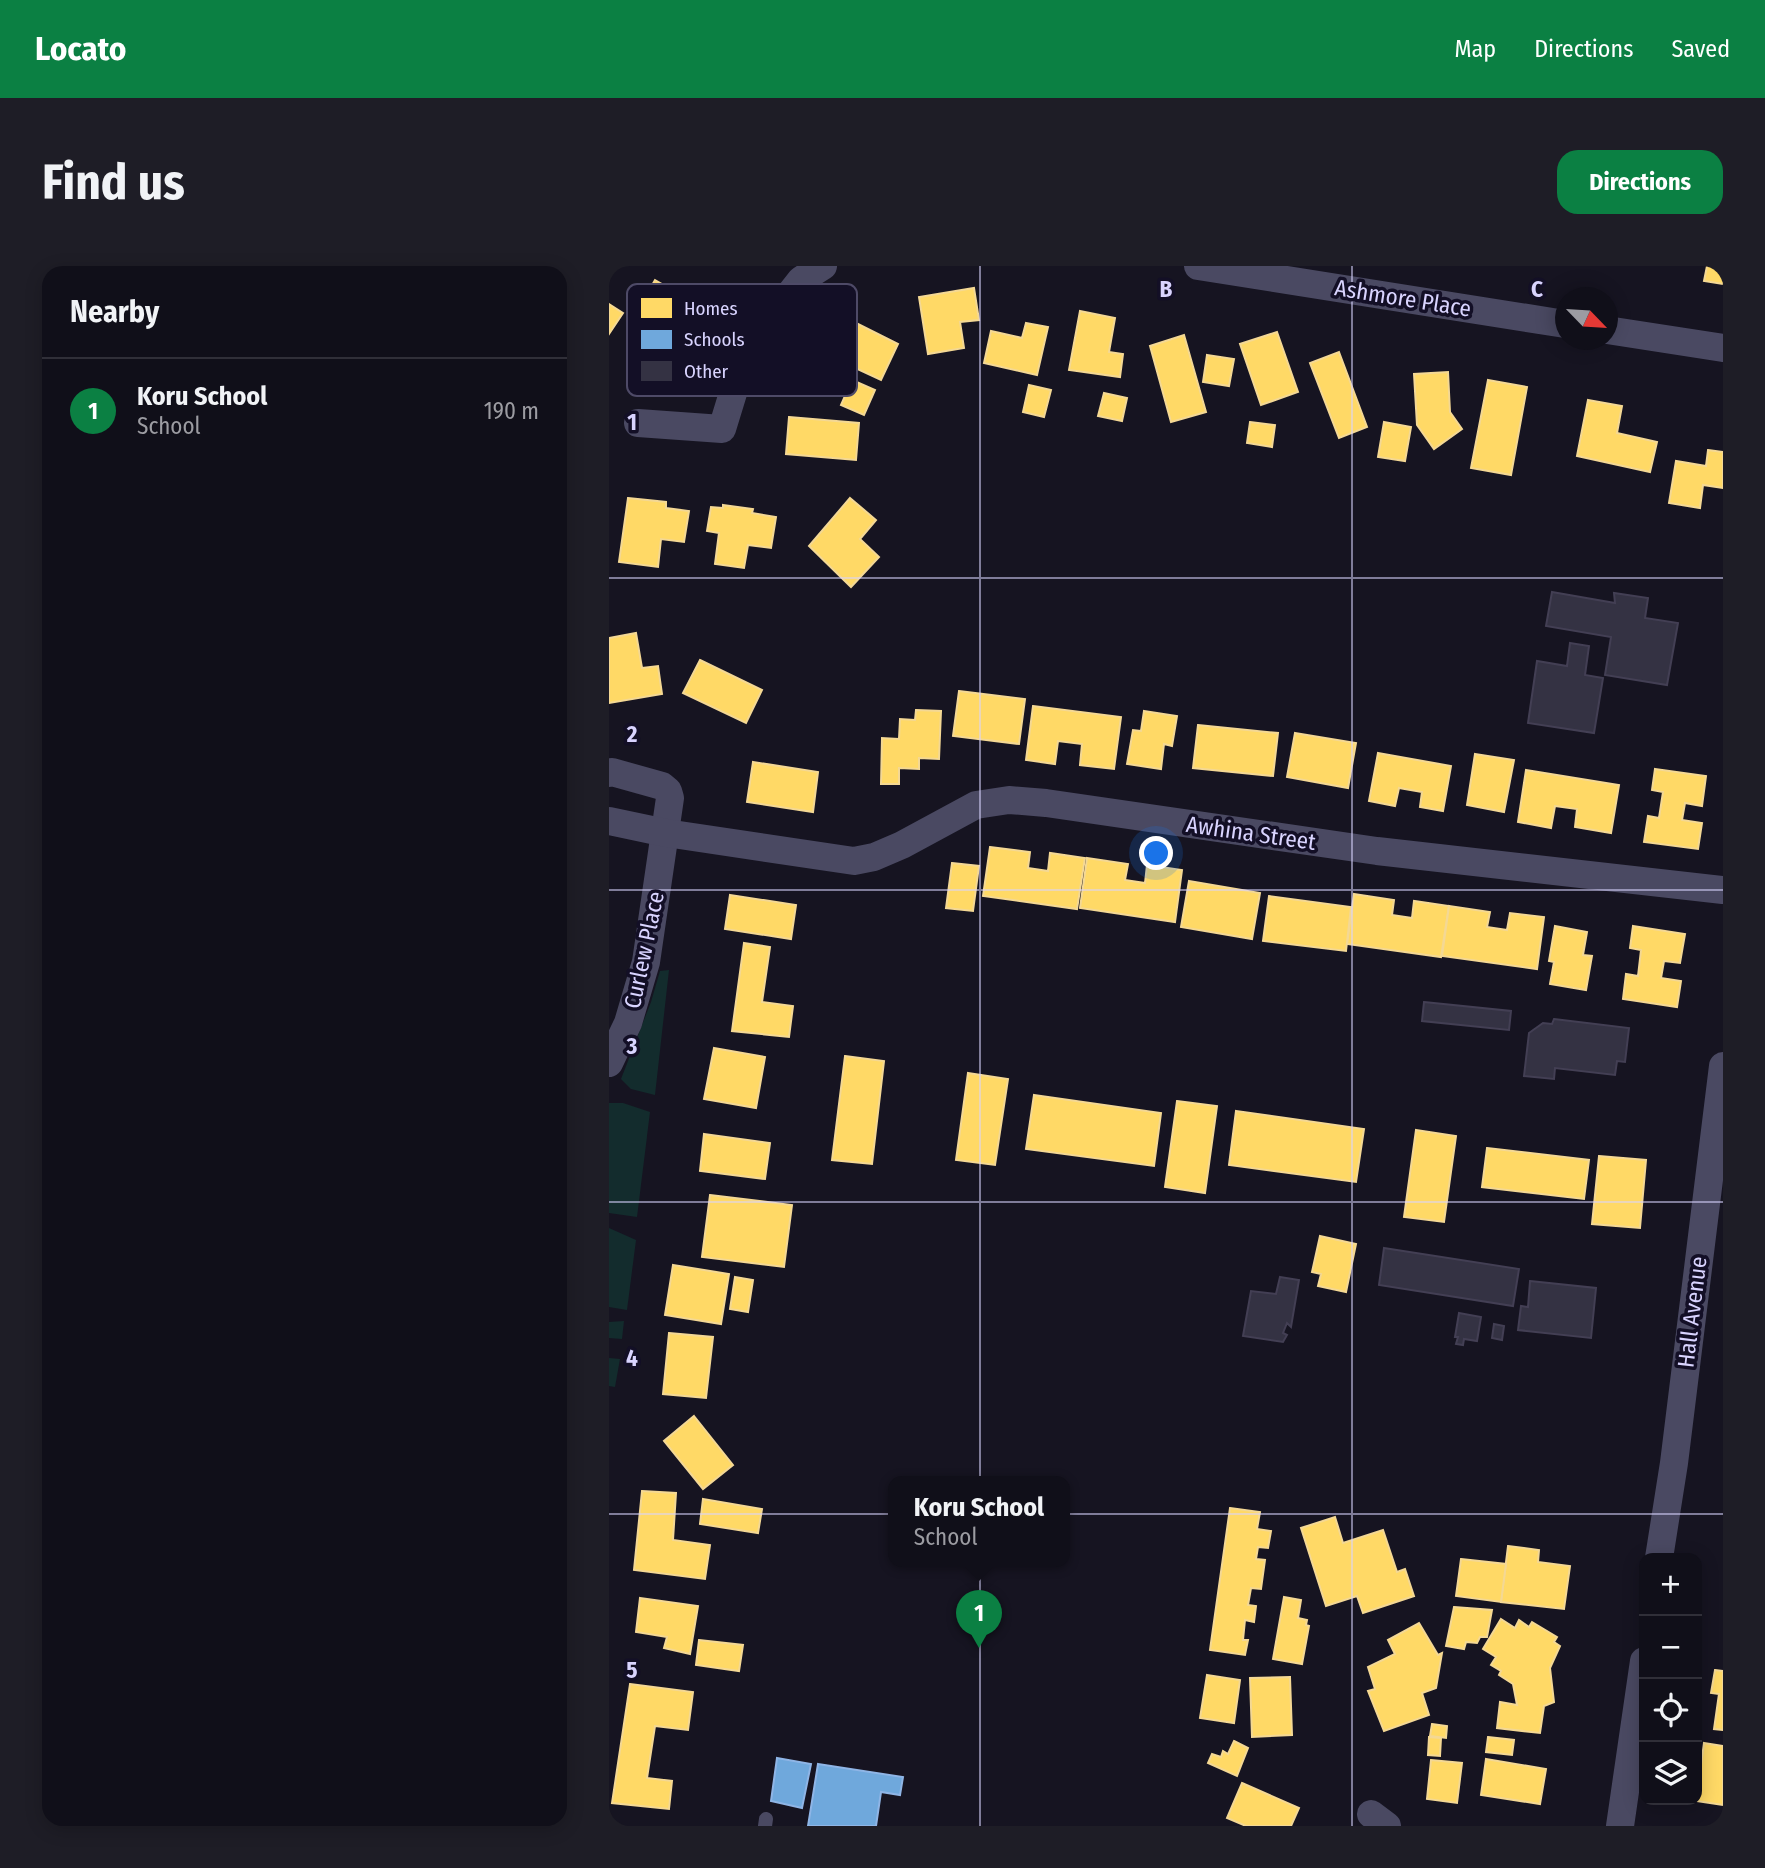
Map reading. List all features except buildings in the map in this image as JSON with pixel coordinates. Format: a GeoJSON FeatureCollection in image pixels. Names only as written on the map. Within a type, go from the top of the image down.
{"type":"FeatureCollection","features":[{"type":"Feature","properties":{"kind":"street"},"geometry":{"type":"LineString","coordinates":[[799,284],[823,266]]}},
{"type":"Feature","properties":{"kind":"street","name":"Ashmore Place"},"geometry":{"type":"LineString","coordinates":[[1198,266],[1555,322]]}},
{"type":"Feature","properties":{"kind":"street"},"geometry":{"type":"LineString","coordinates":[[1618,332],[1723,348]]}},
{"type":"Feature","properties":{"kind":"street"},"geometry":{"type":"LineString","coordinates":[[638,423],[722,429],[732,396]]}},
{"type":"Feature","properties":{"kind":"street","name":"Curlew Place"},"geometry":{"type":"LineString","coordinates":[[609,774],[612,772],[662,786],[668,791],[670,798],[646,962],[628,1023],[609,1063]]}},
{"type":"Feature","properties":{"kind":"street","name":"Awhina Street"},"geometry":{"type":"LineString","coordinates":[[666,833],[854,861],[874,857],[901,845],[976,805],[1009,800],[1046,803],[1377,851],[1723,890]]}},
{"type":"Feature","properties":{"kind":"street"},"geometry":{"type":"LineString","coordinates":[[609,821],[666,833]]}},
{"type":"Feature","properties":{"kind":"street","name":"Hall Avenue"},"geometry":{"type":"LineString","coordinates":[[1661,1553],[1718,1146],[1723,1066]]}},
{"type":"Feature","properties":{"kind":"street"},"geometry":{"type":"LineString","coordinates":[[1620,1826],[1641,1679]]}},
{"type":"Feature","properties":{"kind":"green space"},"geometry":{"type":"Polygon","coordinates":[[[669,970],[655,1095],[631,1089],[621,1079],[660,971],[669,970]]]}},
{"type":"Feature","properties":{"kind":"green space"},"geometry":{"type":"Polygon","coordinates":[[[609,1103],[623,1103],[650,1112],[637,1217],[609,1213],[609,1103]]]}},
{"type":"Feature","properties":{"kind":"green space"},"geometry":{"type":"Polygon","coordinates":[[[609,1228],[636,1240],[627,1310],[609,1307],[609,1228]]]}},
{"type":"Feature","properties":{"kind":"green space"},"geometry":{"type":"Polygon","coordinates":[[[624,1321],[622,1339],[609,1338],[609,1322],[624,1321]]]}},
{"type":"Feature","properties":{"kind":"green space"},"geometry":{"type":"Polygon","coordinates":[[[609,1358],[620,1359],[615,1387],[609,1386],[609,1358]]]}},
{"type":"Feature","properties":{"kind":"place","name":"Koru School"},"geometry":{"type":"Point","coordinates":[979,1648]}}]}
